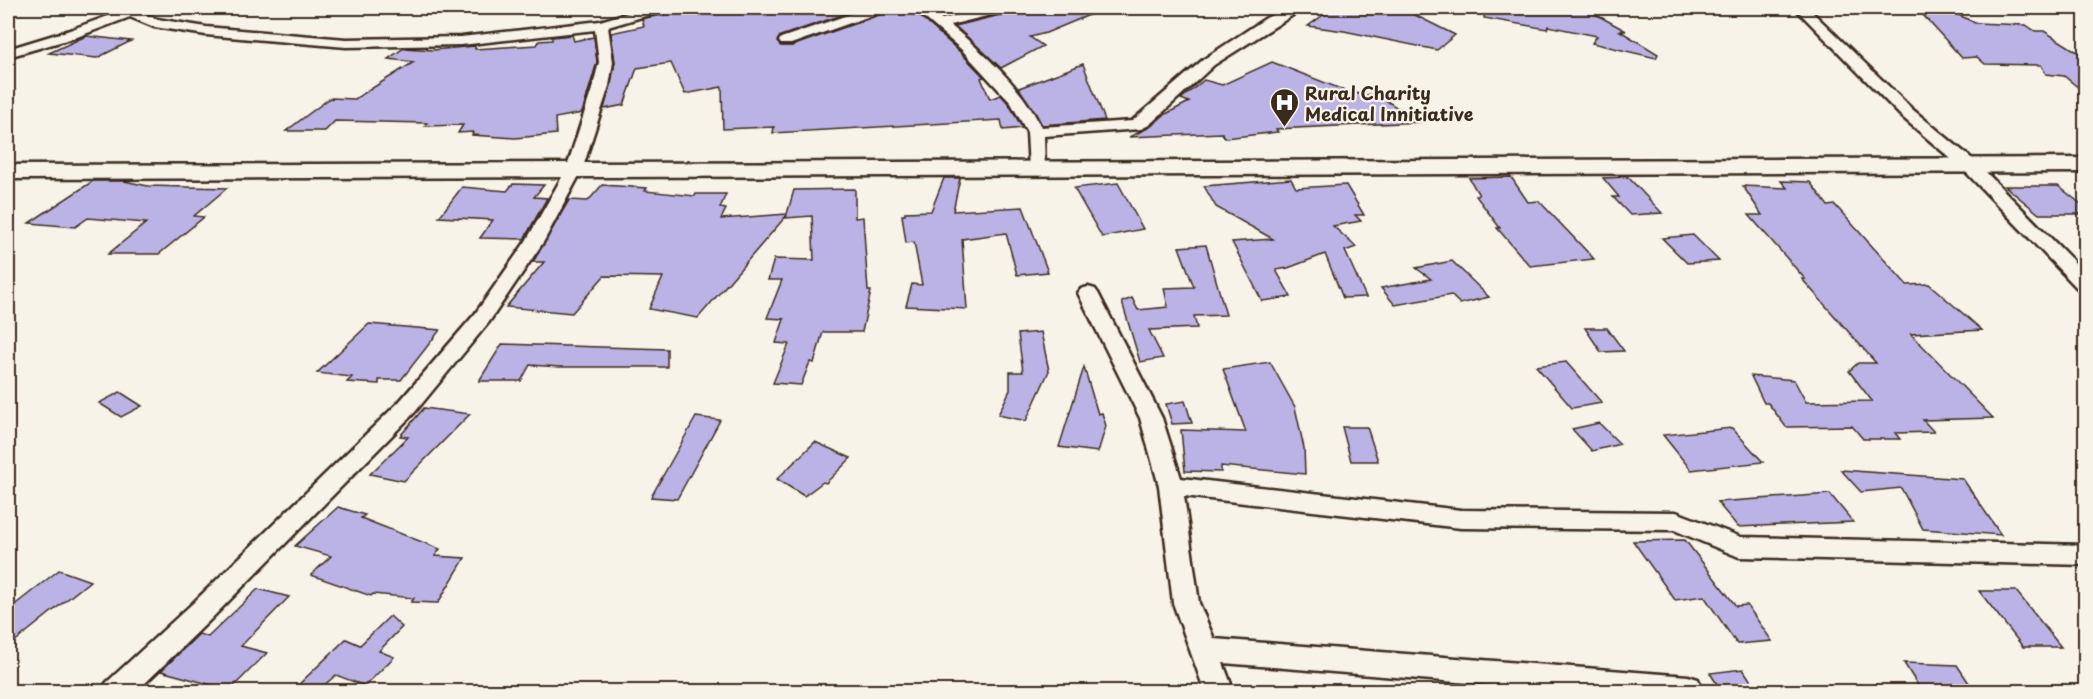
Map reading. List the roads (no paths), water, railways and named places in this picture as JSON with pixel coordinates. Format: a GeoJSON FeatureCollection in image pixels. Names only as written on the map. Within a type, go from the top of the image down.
{"type":"FeatureCollection","features":[{"type":"Feature","properties":{"kind":"main road"},"geometry":{"type":"LineString","coordinates":[[8,172],[2085,165]]}},
{"type":"Feature","properties":{"kind":"street"},"geometry":{"type":"LineString","coordinates":[[8,52],[72,34],[125,10],[154,23],[206,31],[346,43],[461,41],[601,25],[657,8]]}},
{"type":"Feature","properties":{"kind":"street"},"geometry":{"type":"LineString","coordinates":[[786,41],[879,8]]}},
{"type":"Feature","properties":{"kind":"street"},"geometry":{"type":"LineString","coordinates":[[920,8],[940,23],[1015,99],[1035,132],[1037,169]]}},
{"type":"Feature","properties":{"kind":"street"},"geometry":{"type":"LineString","coordinates":[[940,23],[1002,8]]}},
{"type":"Feature","properties":{"kind":"street"},"geometry":{"type":"LineString","coordinates":[[1035,132],[1135,126],[1143,122],[1209,62],[1297,8]]}},
{"type":"Feature","properties":{"kind":"street"},"geometry":{"type":"LineString","coordinates":[[1801,8],[1906,112],[1970,166],[2085,286]]}},
{"type":"Feature","properties":{"kind":"street"},"geometry":{"type":"LineString","coordinates":[[116,692],[202,611],[407,407],[482,318],[535,241],[574,170],[601,86],[606,62],[601,25]]}},
{"type":"Feature","properties":{"kind":"street"},"geometry":{"type":"LineString","coordinates":[[1088,293],[1151,418],[1171,486],[1186,603],[1220,692]]}},
{"type":"Feature","properties":{"kind":"street"},"geometry":{"type":"LineString","coordinates":[[1171,486],[1461,519],[1676,521],[1739,547],[2085,555]]}},
{"type":"Feature","properties":{"kind":"street"},"geometry":{"type":"LineString","coordinates":[[1204,651],[1688,688]]}},
{"type":"Feature","properties":{"kind":"place","name":"Rural Charity Medical Innitiative"},"geometry":{"type":"Point","coordinates":[1284,128]}}]}
